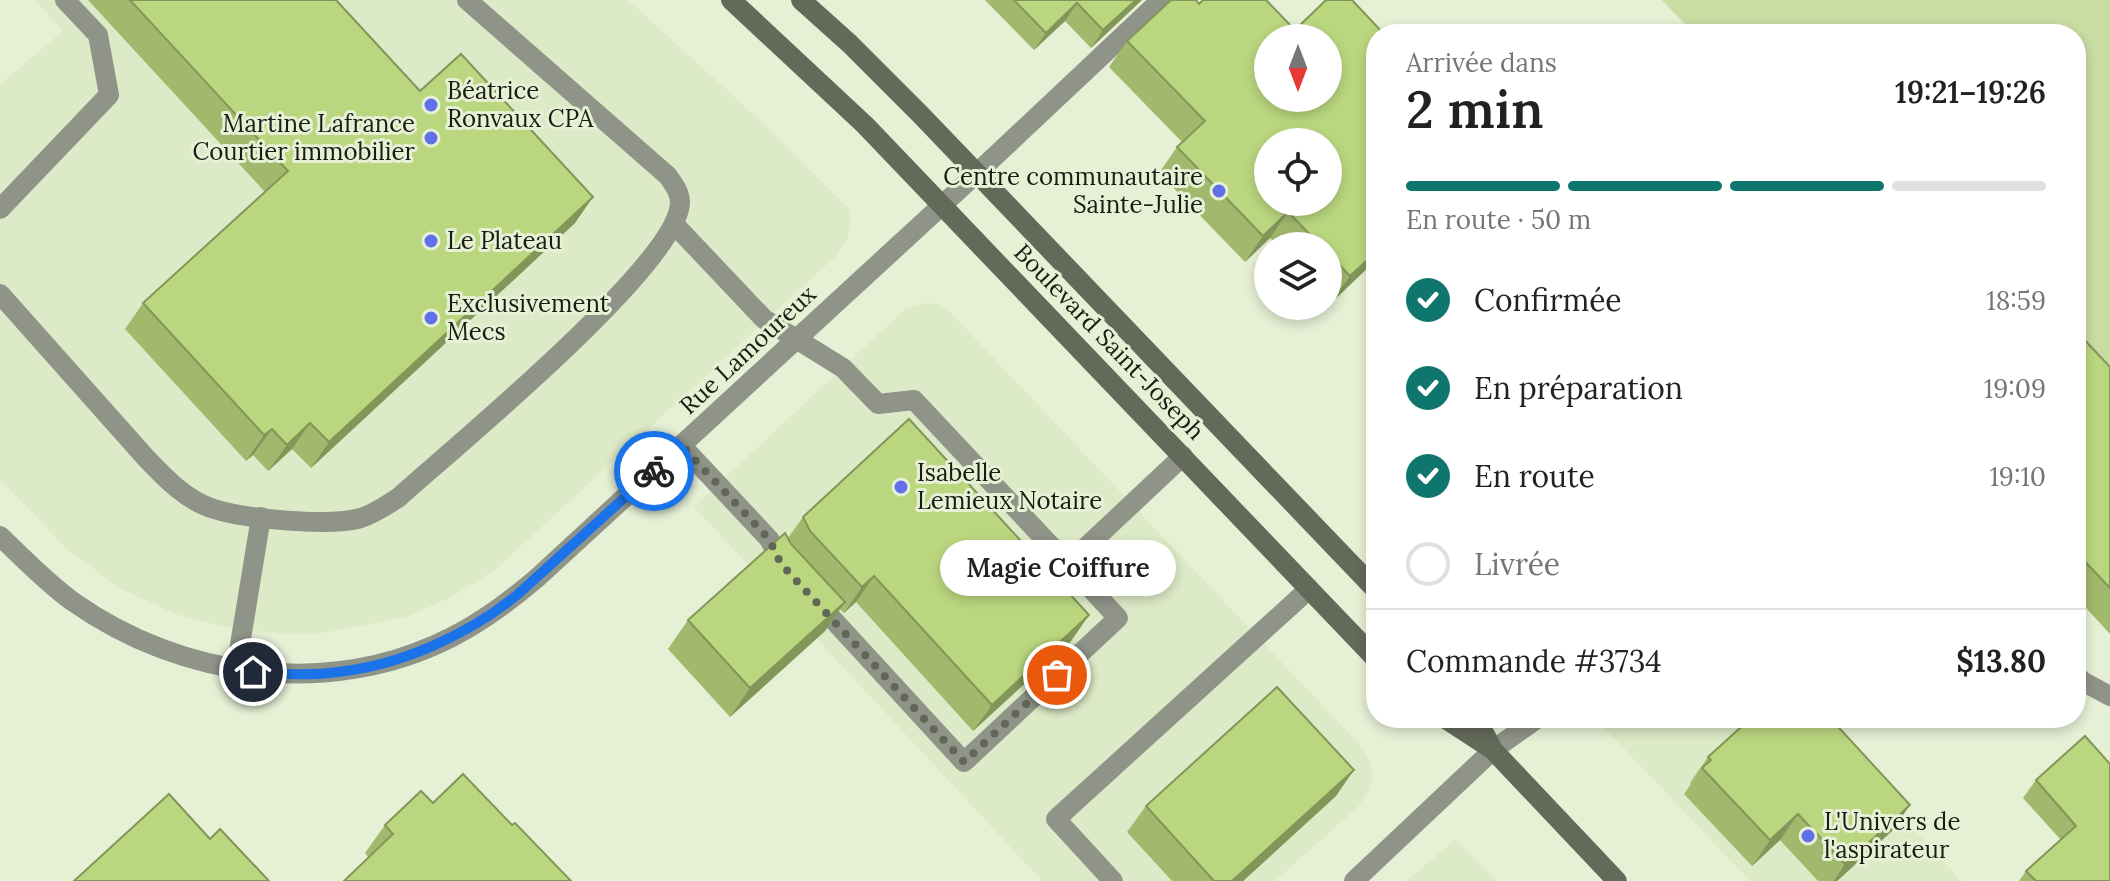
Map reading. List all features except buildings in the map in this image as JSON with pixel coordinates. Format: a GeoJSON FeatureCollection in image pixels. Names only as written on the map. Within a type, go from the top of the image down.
{"type":"FeatureCollection","features":[{"type":"Feature","properties":{"kind":"street"},"geometry":{"type":"LineString","coordinates":[[0,209],[109,95],[98,35],[65,0]]}},
{"type":"Feature","properties":{"kind":"street"},"geometry":{"type":"LineString","coordinates":[[0,294],[167,480],[190,498],[213,509],[332,523],[362,518],[398,498],[588,327],[640,275],[674,224],[680,205],[678,190],[668,176],[467,0]]}},
{"type":"Feature","properties":{"kind":"street","name":"Boulevard Saint-Joseph"},"geometry":{"type":"LineString","coordinates":[[731,0],[865,125],[1366,649]]}},
{"type":"Feature","properties":{"kind":"street","name":"Boulevard Saint-Joseph"},"geometry":{"type":"LineString","coordinates":[[801,0],[850,44],[1366,580]]}},
{"type":"Feature","properties":{"kind":"street","name":"Rue Lamoureux"},"geometry":{"type":"LineString","coordinates":[[0,536],[70,600],[114,627],[161,649],[236,669],[296,674],[340,672],[397,658],[450,638],[496,611],[537,578],[943,206],[1161,0]]}},
{"type":"Feature","properties":{"kind":"street"},"geometry":{"type":"LineString","coordinates":[[674,224],[764,319],[843,368],[878,404],[914,400],[1118,618],[964,762],[781,564],[769,539],[682,446]]}},
{"type":"Feature","properties":{"kind":"street"},"geometry":{"type":"LineString","coordinates":[[1068,564],[1183,456]]}},
{"type":"Feature","properties":{"kind":"street"},"geometry":{"type":"LineString","coordinates":[[236,669],[261,517]]}},
{"type":"Feature","properties":{"kind":"street"},"geometry":{"type":"LineString","coordinates":[[1113,881],[1056,819],[1309,589]]}},
{"type":"Feature","properties":{"kind":"street"},"geometry":{"type":"LineString","coordinates":[[2086,683],[2110,696]]}},
{"type":"Feature","properties":{"kind":"street"},"geometry":{"type":"LineString","coordinates":[[1459,728],[1493,750],[1617,881]]}},
{"type":"Feature","properties":{"kind":"street"},"geometry":{"type":"LineString","coordinates":[[1481,728],[1493,750]]}},
{"type":"Feature","properties":{"kind":"street"},"geometry":{"type":"LineString","coordinates":[[1355,881],[1493,750],[1524,728]]}},
{"type":"Feature","properties":{"kind":"shaded area"},"geometry":{"type":"Polygon","coordinates":[[[35,0],[628,0],[751,112],[848,208],[851,221],[848,238],[836,256],[497,568],[452,597],[406,617],[317,634],[280,634],[221,626],[175,614],[120,588],[69,551],[0,479],[0,84],[63,31],[35,0]]]}},
{"type":"Feature","properties":{"kind":"shaded area"},"geometry":{"type":"Polygon","coordinates":[[[1662,0],[2110,0],[2110,413],[2086,387],[2086,24],[1685,24],[1662,0]]]}},
{"type":"Feature","properties":{"kind":"shaded area"},"geometry":{"type":"Polygon","coordinates":[[[925,303],[940,304],[952,314],[1362,747],[1373,775],[1368,792],[1358,807],[1275,881],[1042,881],[694,507],[905,309],[925,303]]]}},
{"type":"Feature","properties":{"kind":"shaded area"},"geometry":{"type":"Polygon","coordinates":[[[1605,728],[1821,728],[1961,881],[1750,881],[1605,728]]]}},
{"type":"Feature","properties":{"kind":"shaded area"},"geometry":{"type":"Polygon","coordinates":[[[1455,840],[1496,881],[1407,881],[1444,849],[1455,840]]]}},
{"type":"Feature","properties":{"kind":"way so far"},"geometry":{"type":"LineString","coordinates":[[654,471],[682,446],[769,539],[781,564],[964,762],[1057,675]]}},
{"type":"Feature","properties":{"kind":"place","name":"Béatrice Ronvaux CPA"},"geometry":{"type":"Point","coordinates":[431,105]}},
{"type":"Feature","properties":{"kind":"place","name":"Martine Lafrance Courtier immobilier"},"geometry":{"type":"Point","coordinates":[431,138]}},
{"type":"Feature","properties":{"kind":"place","name":"Centre communautaire Sainte-Julie"},"geometry":{"type":"Point","coordinates":[1219,191]}},
{"type":"Feature","properties":{"kind":"place","name":"Le Plateau"},"geometry":{"type":"Point","coordinates":[431,241]}},
{"type":"Feature","properties":{"kind":"place","name":"Exclusivement Mecs"},"geometry":{"type":"Point","coordinates":[431,318]}},
{"type":"Feature","properties":{"kind":"place","name":"Isabelle Lemieux Notaire"},"geometry":{"type":"Point","coordinates":[901,487]}},
{"type":"Feature","properties":{"kind":"place","name":"Magie Coiffure"},"geometry":{"type":"Point","coordinates":[1057,675]}},
{"type":"Feature","properties":{"kind":"place","name":"L'Univers de l'aspirateur"},"geometry":{"type":"Point","coordinates":[1808,836]}},
{"type":"Feature","properties":{"kind":"route"},"geometry":{"type":"LineString","coordinates":[[253,672],[340,672],[397,658],[450,638],[517,595],[654,471]]}}]}
